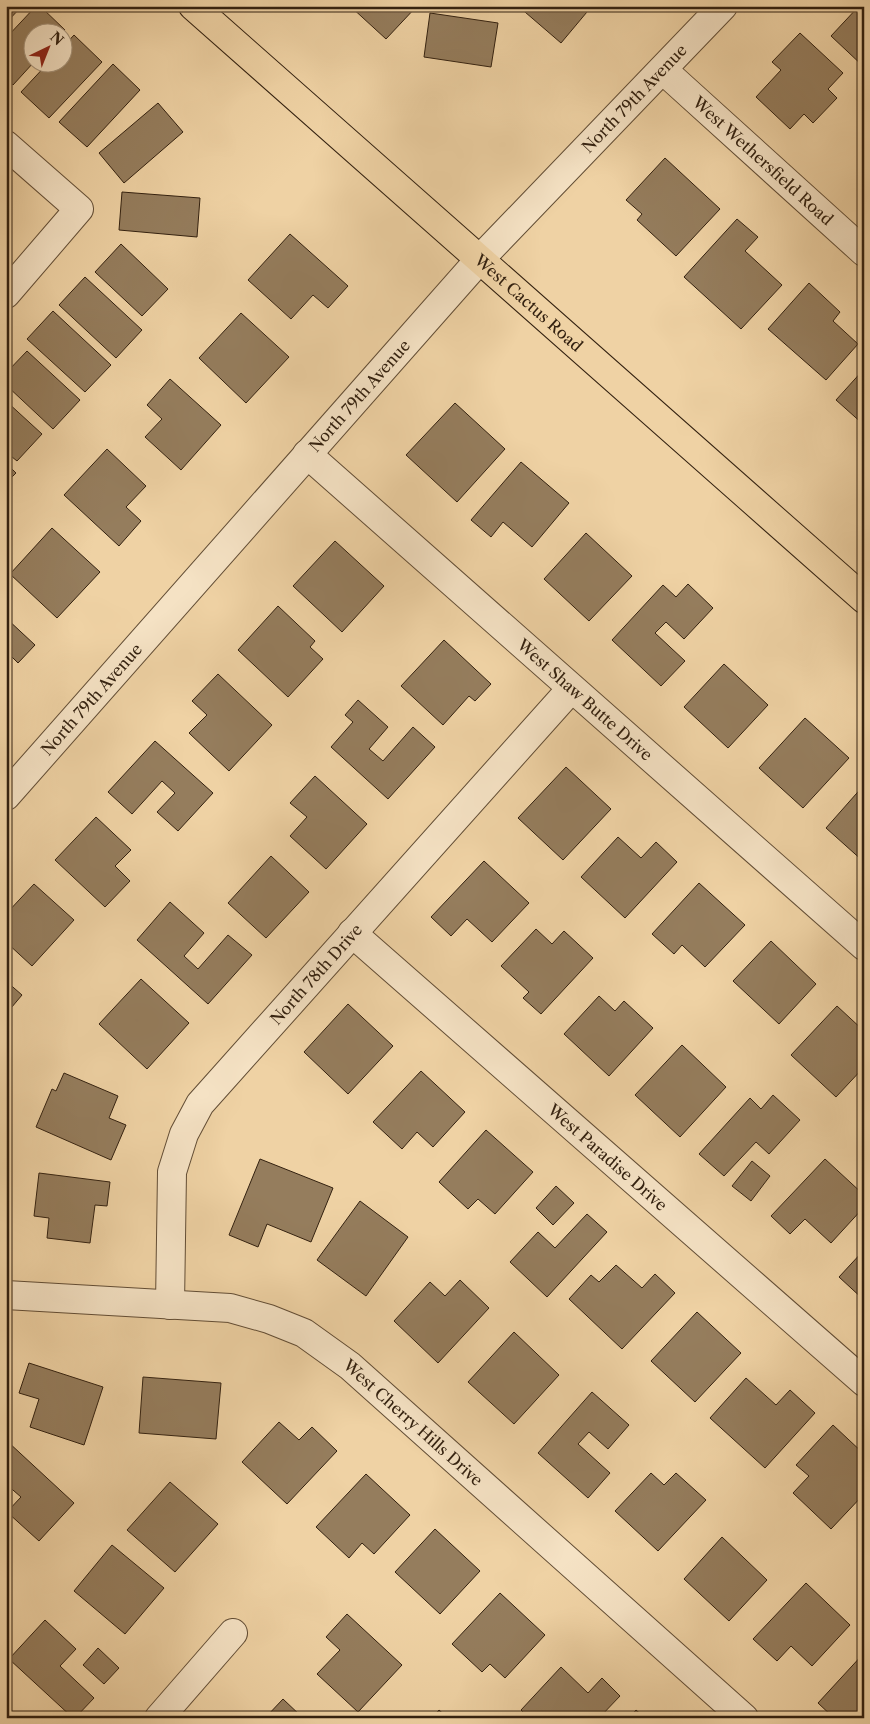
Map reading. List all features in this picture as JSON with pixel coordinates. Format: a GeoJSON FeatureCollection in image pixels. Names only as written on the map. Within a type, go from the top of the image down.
{"type":"FeatureCollection","features":[{"type":"Feature","properties":{"kind":"main road","name":"West Cactus Road"},"geometry":{"type":"LineString","coordinates":[[193,6],[864,599]]}},
{"type":"Feature","properties":{"kind":"street","name":"North 79th Avenue"},"geometry":{"type":"LineString","coordinates":[[6,796],[480,260],[724,6]]}},
{"type":"Feature","properties":{"kind":"street","name":"West Wethersfield Road"},"geometry":{"type":"LineString","coordinates":[[663,70],[864,252]]}},
{"type":"Feature","properties":{"kind":"street"},"geometry":{"type":"LineString","coordinates":[[6,146],[79,209],[6,294]]}},
{"type":"Feature","properties":{"kind":"street","name":"West Shaw Butte Drive"},"geometry":{"type":"LineString","coordinates":[[307,454],[864,946]]}},
{"type":"Feature","properties":{"kind":"street","name":"North 78th Drive"},"geometry":{"type":"LineString","coordinates":[[170,1305],[172,1172],[184,1134],[200,1104],[571,688]]}},
{"type":"Feature","properties":{"kind":"street","name":"West Paradise Drive"},"geometry":{"type":"LineString","coordinates":[[352,933],[864,1382]]}},
{"type":"Feature","properties":{"kind":"street","name":"West Cherry Hills Drive"},"geometry":{"type":"LineString","coordinates":[[6,1295],[230,1308],[269,1318],[304,1333],[350,1366],[744,1718]]}},
{"type":"Feature","properties":{"kind":"street"},"geometry":{"type":"LineString","coordinates":[[159,1718],[234,1633]]}},
{"type":"Feature","properties":{"kind":"building"},"geometry":{"type":"Polygon","coordinates":[[[6,6],[22,6],[6,23],[6,6]]]}},
{"type":"Feature","properties":{"kind":"building"},"geometry":{"type":"Polygon","coordinates":[[[36,6],[40,6],[57,22],[22,22],[22,72],[25,72],[13,85],[6,79],[6,38],[36,6]]]}},
{"type":"Feature","properties":{"kind":"building"},"geometry":{"type":"Polygon","coordinates":[[[350,6],[417,6],[386,39],[350,6]]]}},
{"type":"Feature","properties":{"kind":"building"},"geometry":{"type":"Polygon","coordinates":[[[518,6],[592,6],[561,43],[518,6]]]}},
{"type":"Feature","properties":{"kind":"building"},"geometry":{"type":"Polygon","coordinates":[[[859,6],[864,6],[864,67],[831,36],[859,6]]]}},
{"type":"Feature","properties":{"kind":"building"},"geometry":{"type":"Polygon","coordinates":[[[430,13],[498,23],[491,67],[424,57],[430,13]]]}},
{"type":"Feature","properties":{"kind":"building"},"geometry":{"type":"Polygon","coordinates":[[[800,33],[843,73],[828,89],[837,98],[813,123],[804,114],[790,129],[756,97],[781,70],[772,62],[800,33]]]}},
{"type":"Feature","properties":{"kind":"building"},"geometry":{"type":"Polygon","coordinates":[[[74,35],[102,62],[49,118],[21,92],[40,72],[72,72],[72,37],[74,35]]]}},
{"type":"Feature","properties":{"kind":"building"},"geometry":{"type":"Polygon","coordinates":[[[113,64],[140,90],[87,147],[59,122],[113,64]]]}},
{"type":"Feature","properties":{"kind":"building"},"geometry":{"type":"Polygon","coordinates":[[[158,103],[183,132],[124,183],[99,153],[158,103]]]}},
{"type":"Feature","properties":{"kind":"building"},"geometry":{"type":"Polygon","coordinates":[[[665,158],[720,209],[676,256],[637,220],[642,214],[626,200],[665,158]]]}},
{"type":"Feature","properties":{"kind":"building"},"geometry":{"type":"Polygon","coordinates":[[[122,192],[200,198],[197,237],[119,230],[122,192]]]}},
{"type":"Feature","properties":{"kind":"building"},"geometry":{"type":"Polygon","coordinates":[[[737,219],[758,237],[745,251],[782,285],[741,329],[684,277],[737,219]]]}},
{"type":"Feature","properties":{"kind":"building"},"geometry":{"type":"Polygon","coordinates":[[[290,234],[348,286],[328,308],[313,295],[291,319],[248,280],[290,234]]]}},
{"type":"Feature","properties":{"kind":"building"},"geometry":{"type":"Polygon","coordinates":[[[121,244],[168,289],[142,316],[95,272],[121,244]]]}},
{"type":"Feature","properties":{"kind":"building"},"geometry":{"type":"Polygon","coordinates":[[[85,277],[142,330],[116,358],[59,305],[85,277]]]}},
{"type":"Feature","properties":{"kind":"building"},"geometry":{"type":"Polygon","coordinates":[[[809,283],[840,312],[833,321],[858,344],[826,380],[768,329],[809,283]]]}},
{"type":"Feature","properties":{"kind":"building"},"geometry":{"type":"Polygon","coordinates":[[[53,311],[111,365],[85,392],[27,339],[53,311]]]}},
{"type":"Feature","properties":{"kind":"building"},"geometry":{"type":"Polygon","coordinates":[[[241,313],[289,357],[246,403],[199,358],[241,313]]]}},
{"type":"Feature","properties":{"kind":"building"},"geometry":{"type":"Polygon","coordinates":[[[27,351],[80,400],[53,429],[6,385],[6,373],[27,351]]]}},
{"type":"Feature","properties":{"kind":"building"},"geometry":{"type":"Polygon","coordinates":[[[864,369],[864,425],[836,400],[864,369]]]}},
{"type":"Feature","properties":{"kind":"building"},"geometry":{"type":"Polygon","coordinates":[[[170,379],[221,425],[181,470],[145,437],[162,419],[147,405],[170,379]]]}},
{"type":"Feature","properties":{"kind":"building"},"geometry":{"type":"Polygon","coordinates":[[[6,401],[42,434],[17,461],[6,452],[6,401]]]}},
{"type":"Feature","properties":{"kind":"building"},"geometry":{"type":"Polygon","coordinates":[[[455,403],[505,449],[457,502],[406,455],[455,403]]]}},
{"type":"Feature","properties":{"kind":"building"},"geometry":{"type":"Polygon","coordinates":[[[107,449],[146,486],[126,507],[141,521],[119,546],[64,495],[107,449]]]}},
{"type":"Feature","properties":{"kind":"building"},"geometry":{"type":"Polygon","coordinates":[[[521,462],[569,503],[532,547],[503,522],[491,537],[471,520],[521,462]]]}},
{"type":"Feature","properties":{"kind":"building"},"geometry":{"type":"Polygon","coordinates":[[[6,463],[16,473],[6,483],[6,463]]]}},
{"type":"Feature","properties":{"kind":"building"},"geometry":{"type":"Polygon","coordinates":[[[52,528],[100,572],[57,618],[10,574],[52,528]]]}},
{"type":"Feature","properties":{"kind":"building"},"geometry":{"type":"Polygon","coordinates":[[[586,533],[632,576],[589,621],[544,579],[586,533]]]}},
{"type":"Feature","properties":{"kind":"building"},"geometry":{"type":"Polygon","coordinates":[[[335,541],[384,586],[342,632],[293,586],[335,541]]]}},
{"type":"Feature","properties":{"kind":"building"},"geometry":{"type":"Polygon","coordinates":[[[688,584],[713,608],[684,639],[666,622],[655,633],[685,661],[661,686],[612,640],[663,585],[676,597],[688,584]]]}},
{"type":"Feature","properties":{"kind":"building"},"geometry":{"type":"Polygon","coordinates":[[[278,606],[315,641],[310,647],[323,659],[288,697],[238,650],[278,606]]]}},
{"type":"Feature","properties":{"kind":"building"},"geometry":{"type":"Polygon","coordinates":[[[6,618],[35,645],[18,663],[11,656],[6,661],[6,618]]]}},
{"type":"Feature","properties":{"kind":"building"},"geometry":{"type":"Polygon","coordinates":[[[444,640],[491,684],[475,701],[469,696],[443,725],[401,686],[444,640]]]}},
{"type":"Feature","properties":{"kind":"building"},"geometry":{"type":"Polygon","coordinates":[[[724,664],[768,705],[728,748],[684,707],[724,664]]]}},
{"type":"Feature","properties":{"kind":"building"},"geometry":{"type":"Polygon","coordinates":[[[218,674],[272,725],[229,771],[189,733],[207,715],[192,701],[218,674]]]}},
{"type":"Feature","properties":{"kind":"building"},"geometry":{"type":"Polygon","coordinates":[[[358,700],[388,727],[369,749],[383,761],[413,727],[435,747],[388,799],[331,747],[353,722],[345,715],[358,700]]]}},
{"type":"Feature","properties":{"kind":"building"},"geometry":{"type":"Polygon","coordinates":[[[805,718],[849,758],[803,808],[759,768],[805,718]]]}},
{"type":"Feature","properties":{"kind":"building"},"geometry":{"type":"Polygon","coordinates":[[[155,741],[213,793],[178,831],[157,812],[175,793],[162,781],[132,814],[108,792],[155,741]]]}},
{"type":"Feature","properties":{"kind":"building"},"geometry":{"type":"Polygon","coordinates":[[[566,767],[611,809],[563,860],[518,818],[566,767]]]}},
{"type":"Feature","properties":{"kind":"building"},"geometry":{"type":"Polygon","coordinates":[[[315,776],[367,824],[326,869],[290,836],[307,817],[290,803],[315,776]]]}},
{"type":"Feature","properties":{"kind":"building"},"geometry":{"type":"Polygon","coordinates":[[[864,785],[864,862],[826,828],[864,785]]]}},
{"type":"Feature","properties":{"kind":"building"},"geometry":{"type":"Polygon","coordinates":[[[96,817],[131,850],[115,866],[130,881],[105,907],[55,860],[96,817]]]}},
{"type":"Feature","properties":{"kind":"building"},"geometry":{"type":"Polygon","coordinates":[[[618,837],[641,858],[656,842],[677,862],[625,918],[581,877],[618,837]]]}},
{"type":"Feature","properties":{"kind":"building"},"geometry":{"type":"Polygon","coordinates":[[[271,856],[309,892],[266,938],[228,903],[271,856]]]}},
{"type":"Feature","properties":{"kind":"building"},"geometry":{"type":"Polygon","coordinates":[[[484,861],[529,903],[492,942],[467,919],[451,936],[431,917],[484,861]]]}},
{"type":"Feature","properties":{"kind":"building"},"geometry":{"type":"Polygon","coordinates":[[[699,883],[745,925],[705,967],[682,945],[674,954],[652,934],[699,883]]]}},
{"type":"Feature","properties":{"kind":"building"},"geometry":{"type":"Polygon","coordinates":[[[34,884],[74,920],[32,966],[6,942],[6,914],[34,884]]]}},
{"type":"Feature","properties":{"kind":"building"},"geometry":{"type":"Polygon","coordinates":[[[170,902],[204,933],[184,956],[198,969],[228,935],[252,955],[208,1004],[137,940],[170,902]]]}},
{"type":"Feature","properties":{"kind":"building"},"geometry":{"type":"Polygon","coordinates":[[[536,929],[552,944],[564,931],[593,958],[541,1014],[523,998],[529,992],[501,966],[536,929]]]}},
{"type":"Feature","properties":{"kind":"building"},"geometry":{"type":"Polygon","coordinates":[[[771,941],[816,984],[779,1024],[733,981],[771,941]]]}},
{"type":"Feature","properties":{"kind":"building"},"geometry":{"type":"Polygon","coordinates":[[[141,979],[189,1023],[147,1069],[99,1024],[141,979]]]}},
{"type":"Feature","properties":{"kind":"building"},"geometry":{"type":"Polygon","coordinates":[[[6,981],[22,995],[6,1014],[6,981]]]}},
{"type":"Feature","properties":{"kind":"building"},"geometry":{"type":"Polygon","coordinates":[[[599,996],[615,1011],[624,1001],[653,1028],[609,1076],[564,1034],[599,996]]]}},
{"type":"Feature","properties":{"kind":"building"},"geometry":{"type":"Polygon","coordinates":[[[348,1004],[393,1046],[348,1094],[304,1052],[348,1004]]]}},
{"type":"Feature","properties":{"kind":"building"},"geometry":{"type":"Polygon","coordinates":[[[837,1006],[864,1031],[864,1067],[836,1097],[791,1055],[837,1006]]]}},
{"type":"Feature","properties":{"kind":"building"},"geometry":{"type":"Polygon","coordinates":[[[682,1045],[726,1087],[680,1137],[635,1095],[682,1045]]]}},
{"type":"Feature","properties":{"kind":"building"},"geometry":{"type":"Polygon","coordinates":[[[421,1071],[465,1112],[433,1147],[417,1132],[402,1149],[373,1122],[421,1071]]]}},
{"type":"Feature","properties":{"kind":"building"},"geometry":{"type":"Polygon","coordinates":[[[64,1073],[118,1096],[109,1118],[126,1125],[111,1160],[36,1127],[52,1089],[56,1091],[64,1073]]]}},
{"type":"Feature","properties":{"kind":"building"},"geometry":{"type":"Polygon","coordinates":[[[773,1095],[800,1120],[769,1154],[756,1142],[724,1176],[699,1154],[750,1098],[761,1109],[773,1095]]]}},
{"type":"Feature","properties":{"kind":"building"},"geometry":{"type":"Polygon","coordinates":[[[486,1130],[533,1172],[495,1214],[478,1199],[468,1209],[439,1182],[486,1130]]]}},
{"type":"Feature","properties":{"kind":"building"},"geometry":{"type":"Polygon","coordinates":[[[260,1159],[333,1188],[311,1242],[267,1224],[258,1247],[229,1235],[260,1159]]]}},
{"type":"Feature","properties":{"kind":"building"},"geometry":{"type":"Polygon","coordinates":[[[825,1159],[864,1195],[864,1207],[831,1243],[805,1219],[790,1234],[771,1216],[825,1159]]]}},
{"type":"Feature","properties":{"kind":"building"},"geometry":{"type":"Polygon","coordinates":[[[752,1161],[770,1176],[751,1201],[732,1186],[752,1161]]]}},
{"type":"Feature","properties":{"kind":"building"},"geometry":{"type":"Polygon","coordinates":[[[39,1173],[110,1182],[107,1206],[95,1205],[90,1243],[47,1238],[49,1218],[34,1216],[39,1173]]]}},
{"type":"Feature","properties":{"kind":"building"},"geometry":{"type":"Polygon","coordinates":[[[556,1186],[574,1203],[553,1225],[536,1208],[556,1186]]]}},
{"type":"Feature","properties":{"kind":"building"},"geometry":{"type":"Polygon","coordinates":[[[360,1201],[408,1237],[366,1296],[317,1260],[360,1201]]]}},
{"type":"Feature","properties":{"kind":"building"},"geometry":{"type":"Polygon","coordinates":[[[587,1214],[607,1232],[547,1297],[510,1262],[538,1232],[555,1248],[587,1214]]]}},
{"type":"Feature","properties":{"kind":"building"},"geometry":{"type":"Polygon","coordinates":[[[864,1250],[864,1300],[839,1277],[864,1250]]]}},
{"type":"Feature","properties":{"kind":"building"},"geometry":{"type":"Polygon","coordinates":[[[616,1265],[642,1288],[655,1274],[675,1293],[622,1349],[569,1299],[591,1275],[599,1282],[616,1265]]]}},
{"type":"Feature","properties":{"kind":"building"},"geometry":{"type":"Polygon","coordinates":[[[460,1280],[489,1308],[438,1363],[394,1321],[430,1282],[445,1296],[460,1280]]]}},
{"type":"Feature","properties":{"kind":"building"},"geometry":{"type":"Polygon","coordinates":[[[697,1312],[741,1353],[695,1402],[651,1361],[697,1312]]]}},
{"type":"Feature","properties":{"kind":"building"},"geometry":{"type":"Polygon","coordinates":[[[514,1332],[559,1375],[514,1424],[468,1382],[514,1332]]]}},
{"type":"Feature","properties":{"kind":"building"},"geometry":{"type":"Polygon","coordinates":[[[29,1363],[103,1387],[84,1445],[30,1427],[39,1399],[19,1393],[29,1363]]]}},
{"type":"Feature","properties":{"kind":"building"},"geometry":{"type":"Polygon","coordinates":[[[143,1377],[221,1383],[216,1439],[139,1433],[143,1377]]]}},
{"type":"Feature","properties":{"kind":"building"},"geometry":{"type":"Polygon","coordinates":[[[746,1378],[776,1405],[790,1390],[815,1413],[765,1468],[710,1418],[746,1378]]]}},
{"type":"Feature","properties":{"kind":"building"},"geometry":{"type":"Polygon","coordinates":[[[592,1392],[629,1425],[608,1449],[589,1432],[578,1444],[610,1473],[588,1498],[538,1453],[592,1392]]]}},
{"type":"Feature","properties":{"kind":"building"},"geometry":{"type":"Polygon","coordinates":[[[279,1422],[299,1440],[312,1427],[337,1451],[287,1504],[242,1462],[279,1422]]]}},
{"type":"Feature","properties":{"kind":"building"},"geometry":{"type":"Polygon","coordinates":[[[833,1425],[864,1454],[864,1494],[831,1529],[793,1493],[809,1476],[796,1465],[833,1425]]]}},
{"type":"Feature","properties":{"kind":"building"},"geometry":{"type":"Polygon","coordinates":[[[7,1441],[74,1503],[39,1541],[7,1512],[21,1497],[6,1484],[7,1441]]]}},
{"type":"Feature","properties":{"kind":"building"},"geometry":{"type":"Polygon","coordinates":[[[651,1473],[664,1485],[676,1473],[706,1500],[658,1551],[615,1511],[651,1473]]]}},
{"type":"Feature","properties":{"kind":"building"},"geometry":{"type":"Polygon","coordinates":[[[366,1474],[410,1515],[374,1554],[362,1543],[349,1558],[316,1527],[366,1474]]]}},
{"type":"Feature","properties":{"kind":"building"},"geometry":{"type":"Polygon","coordinates":[[[170,1482],[218,1524],[175,1572],[127,1530],[170,1482]]]}},
{"type":"Feature","properties":{"kind":"building"},"geometry":{"type":"Polygon","coordinates":[[[435,1529],[480,1571],[440,1614],[395,1572],[435,1529]]]}},
{"type":"Feature","properties":{"kind":"building"},"geometry":{"type":"Polygon","coordinates":[[[722,1537],[767,1580],[729,1621],[684,1579],[722,1537]]]}},
{"type":"Feature","properties":{"kind":"building"},"geometry":{"type":"Polygon","coordinates":[[[112,1545],[164,1588],[125,1634],[74,1591],[112,1545]]]}},
{"type":"Feature","properties":{"kind":"building"},"geometry":{"type":"Polygon","coordinates":[[[806,1583],[850,1625],[812,1666],[791,1646],[777,1661],[753,1639],[806,1583]]]}},
{"type":"Feature","properties":{"kind":"building"},"geometry":{"type":"Polygon","coordinates":[[[500,1593],[545,1635],[505,1678],[490,1664],[482,1672],[452,1644],[500,1593]]]}},
{"type":"Feature","properties":{"kind":"building"},"geometry":{"type":"Polygon","coordinates":[[[347,1614],[402,1665],[358,1712],[317,1674],[340,1650],[326,1637],[347,1614]]]}},
{"type":"Feature","properties":{"kind":"building"},"geometry":{"type":"Polygon","coordinates":[[[45,1620],[76,1649],[60,1666],[94,1698],[75,1718],[9,1659],[45,1620]]]}},
{"type":"Feature","properties":{"kind":"building"},"geometry":{"type":"Polygon","coordinates":[[[98,1648],[119,1668],[104,1684],[83,1665],[98,1648]]]}},
{"type":"Feature","properties":{"kind":"building"},"geometry":{"type":"Polygon","coordinates":[[[864,1653],[864,1718],[834,1718],[818,1703],[864,1653]]]}},
{"type":"Feature","properties":{"kind":"building"},"geometry":{"type":"Polygon","coordinates":[[[561,1667],[588,1693],[602,1678],[620,1696],[599,1718],[529,1718],[521,1710],[561,1667]]]}},
{"type":"Feature","properties":{"kind":"building"},"geometry":{"type":"Polygon","coordinates":[[[283,1699],[303,1718],[265,1718],[283,1699]]]}},
{"type":"Feature","properties":{"kind":"building"},"geometry":{"type":"Polygon","coordinates":[[[439,1710],[448,1718],[432,1718],[439,1710]]]}},
{"type":"Feature","properties":{"kind":"building"},"geometry":{"type":"Polygon","coordinates":[[[636,1710],[645,1718],[629,1718],[636,1710]]]}}]}
